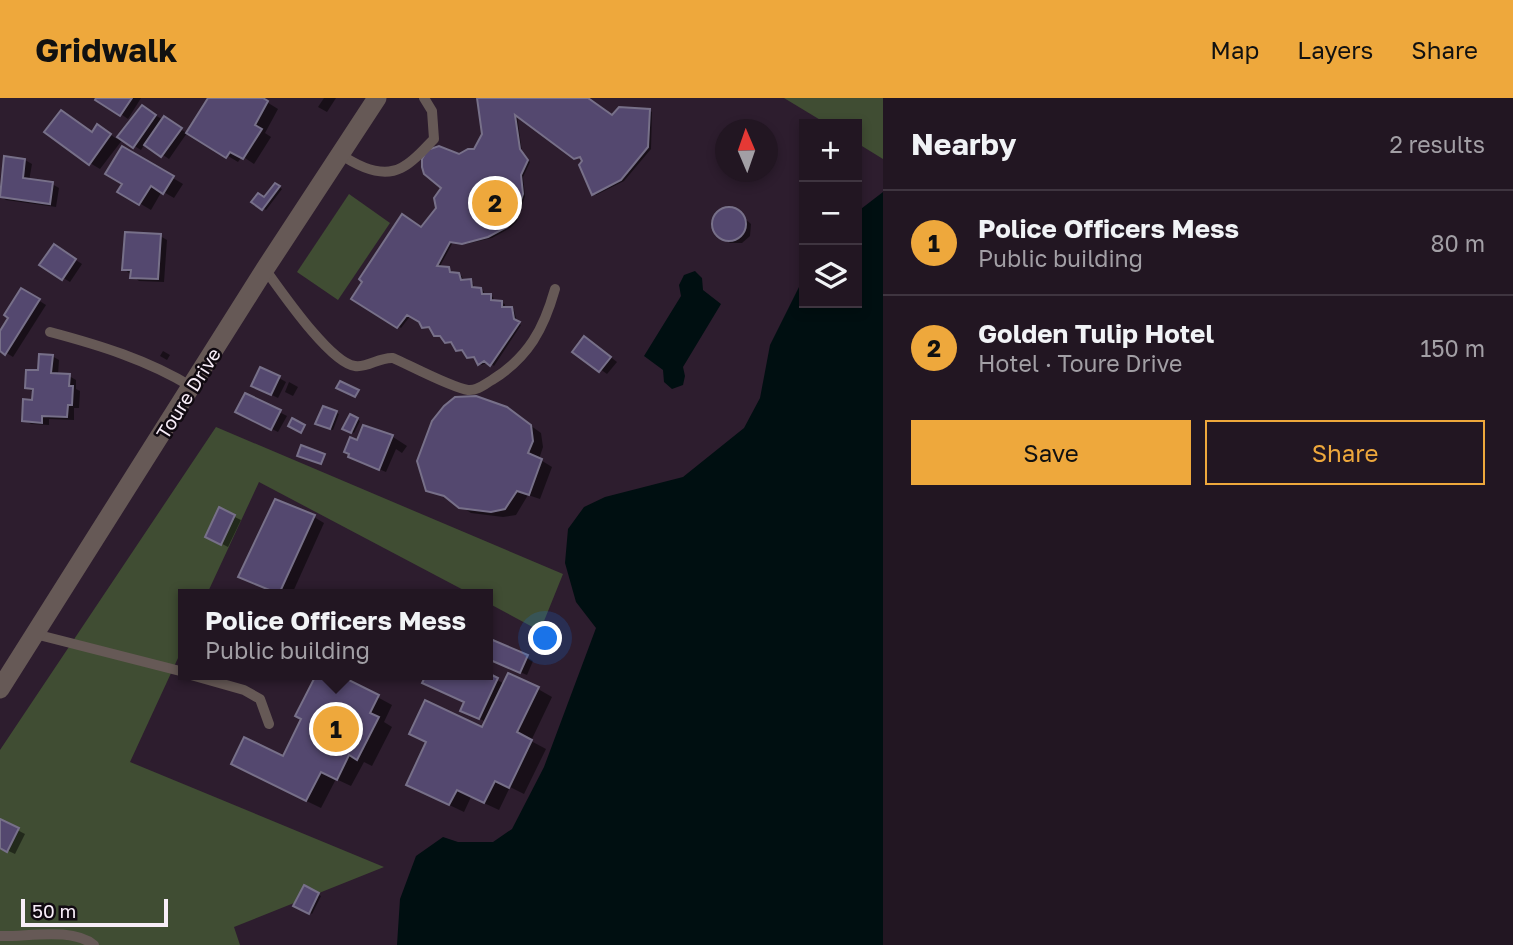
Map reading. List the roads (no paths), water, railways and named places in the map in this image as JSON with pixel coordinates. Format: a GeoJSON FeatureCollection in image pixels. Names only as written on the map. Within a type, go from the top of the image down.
{"type":"FeatureCollection","features":[{"type":"Feature","properties":{"kind":"street","name":"Toure Drive"},"geometry":{"type":"LineString","coordinates":[[0,689],[377,98]]}},
{"type":"Feature","properties":{"kind":"lane"},"geometry":{"type":"LineString","coordinates":[[340,154],[356,166],[382,171],[401,169],[434,139],[432,111],[424,98]]}},
{"type":"Feature","properties":{"kind":"lane"},"geometry":{"type":"LineString","coordinates":[[265,270],[313,333],[350,365],[363,366],[393,358],[465,390],[479,387],[520,357],[536,339],[547,318],[555,289]]}},
{"type":"Feature","properties":{"kind":"lane"},"geometry":{"type":"LineString","coordinates":[[50,332],[124,354],[164,371],[192,387]]}},
{"type":"Feature","properties":{"kind":"lane"},"geometry":{"type":"LineString","coordinates":[[35,634],[178,671]]}},
{"type":"Feature","properties":{"kind":"lane"},"geometry":{"type":"LineString","coordinates":[[209,680],[244,690],[260,699],[269,724]]}},
{"type":"Feature","properties":{"kind":"lane"},"geometry":{"type":"LineString","coordinates":[[0,936],[68,935],[86,939],[94,945]]}},
{"type":"Feature","properties":{"kind":"place","name":"Golden Tulip Hotel"},"geometry":{"type":"Point","coordinates":[495,203]}},
{"type":"Feature","properties":{"kind":"place","name":"Police Officers Mess"},"geometry":{"type":"Point","coordinates":[336,729]}}]}
